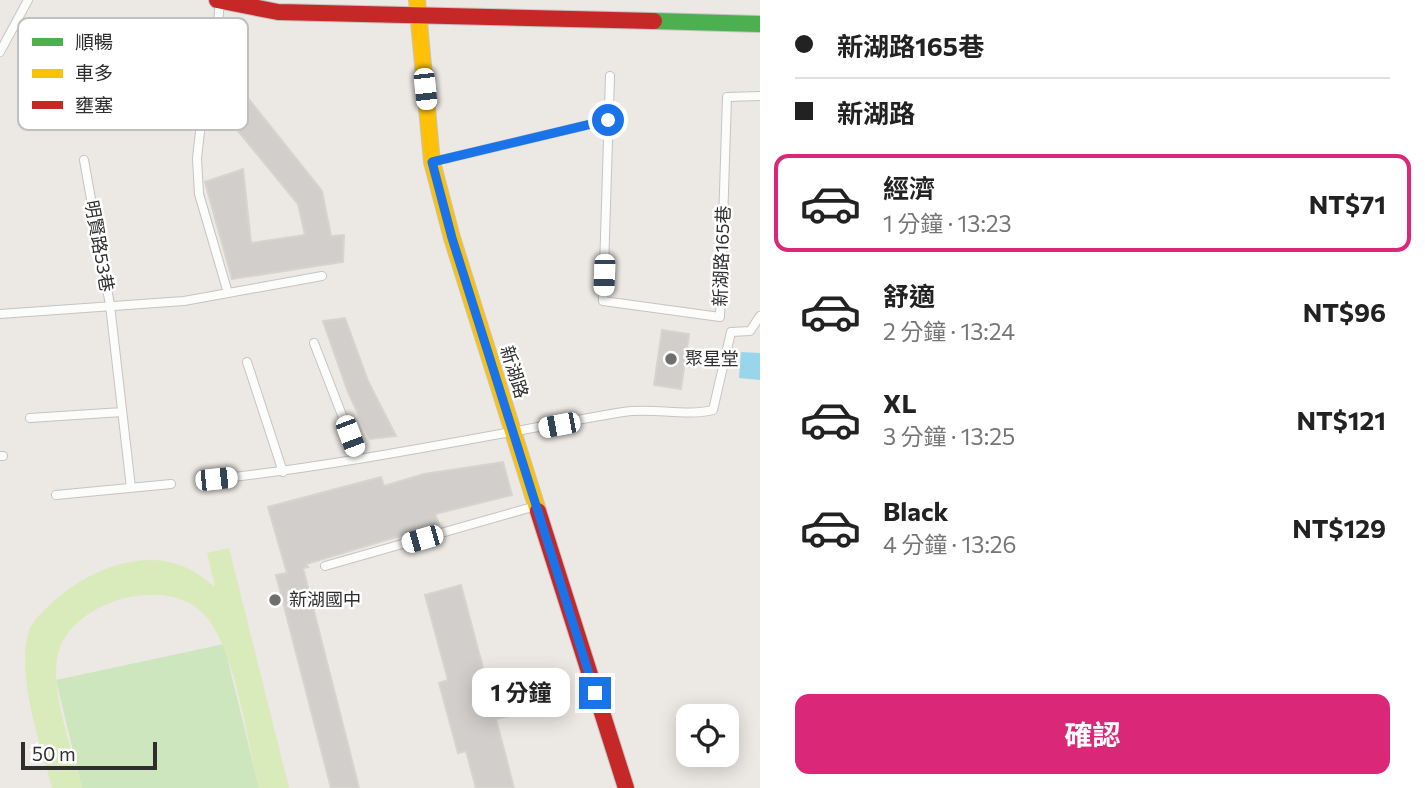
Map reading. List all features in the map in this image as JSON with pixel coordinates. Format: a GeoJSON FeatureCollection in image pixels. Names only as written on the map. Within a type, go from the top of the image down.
{"type":"FeatureCollection","features":[{"type":"Feature","properties":{"kind":"street"},"geometry":{"type":"LineString","coordinates":[[219,0],[278,12],[417,8],[760,24]]}},
{"type":"Feature","properties":{"kind":"street","name":"新湖路"},"geometry":{"type":"LineString","coordinates":[[417,8],[432,162],[452,238],[626,788]]}},
{"type":"Feature","properties":{"kind":"lane"},"geometry":{"type":"LineString","coordinates":[[18,18],[28,0]]}},
{"type":"Feature","properties":{"kind":"lane"},"geometry":{"type":"LineString","coordinates":[[218,18],[219,0]]}},
{"type":"Feature","properties":{"kind":"lane"},"geometry":{"type":"LineString","coordinates":[[0,52],[18,19]]}},
{"type":"Feature","properties":{"kind":"lane","name":"新湖路165巷"},"geometry":{"type":"LineString","coordinates":[[610,76],[603,301],[720,317],[727,97],[760,96]]}},
{"type":"Feature","properties":{"kind":"lane"},"geometry":{"type":"LineString","coordinates":[[432,162],[608,120]]}},
{"type":"Feature","properties":{"kind":"lane"},"geometry":{"type":"LineString","coordinates":[[200,130],[197,158],[199,194],[228,293]]}},
{"type":"Feature","properties":{"kind":"lane","name":"明賢路53巷"},"geometry":{"type":"LineString","coordinates":[[0,314],[110,305],[84,160]]}},
{"type":"Feature","properties":{"kind":"lane"},"geometry":{"type":"LineString","coordinates":[[131,488],[110,305],[184,301],[322,276]]}},
{"type":"Feature","properties":{"kind":"lane"},"geometry":{"type":"LineString","coordinates":[[216,479],[284,472],[627,412],[699,414],[713,410],[731,332],[750,331],[760,316]]}},
{"type":"Feature","properties":{"kind":"lane"},"geometry":{"type":"LineString","coordinates":[[314,343],[359,459]]}},
{"type":"Feature","properties":{"kind":"lane"},"geometry":{"type":"LineString","coordinates":[[247,362],[284,472]]}},
{"type":"Feature","properties":{"kind":"lane"},"geometry":{"type":"LineString","coordinates":[[30,418],[121,412]]}},
{"type":"Feature","properties":{"kind":"lane"},"geometry":{"type":"LineString","coordinates":[[56,495],[171,484]]}},
{"type":"Feature","properties":{"kind":"lane"},"geometry":{"type":"LineString","coordinates":[[326,566],[536,506]]}},
{"type":"Feature","properties":{"kind":"green space"},"geometry":{"type":"Polygon","coordinates":[[[229,548],[289,788],[259,788],[234,678],[219,636],[209,620],[194,606],[174,597],[152,595],[129,597],[107,604],[87,615],[71,630],[60,647],[56,679],[58,698],[82,788],[52,788],[27,688],[26,649],[29,631],[35,621],[55,600],[78,583],[124,563],[157,560],[173,563],[192,571],[215,587],[207,553],[229,548]]]}},
{"type":"Feature","properties":{"kind":"green space"},"geometry":{"type":"Polygon","coordinates":[[[224,644],[259,788],[82,788],[56,680],[224,644]]]}},
{"type":"Feature","properties":{"kind":"water"},"geometry":{"type":"Polygon","coordinates":[[[741,352],[760,353],[760,380],[739,378],[741,352]]]}},
{"type":"Feature","properties":{"kind":"building"},"geometry":{"type":"Polygon","coordinates":[[[248,98],[322,191],[331,236],[344,235],[343,262],[232,279],[205,182],[243,169],[251,243],[305,235],[298,204],[237,130],[248,130],[248,98]]]}},
{"type":"Feature","properties":{"kind":"building"},"geometry":{"type":"Polygon","coordinates":[[[345,318],[368,381],[396,436],[370,439],[348,392],[323,321],[345,318]]]}},
{"type":"Feature","properties":{"kind":"building","name":"聚星堂"},"geometry":{"type":"Polygon","coordinates":[[[662,330],[689,334],[681,389],[654,385],[662,330]]]}},
{"type":"Feature","properties":{"kind":"building"},"geometry":{"type":"Polygon","coordinates":[[[503,462],[512,495],[435,514],[439,524],[306,564],[308,567],[303,568],[359,788],[331,788],[276,575],[287,573],[268,507],[381,477],[384,486],[424,474],[503,462]]]}},
{"type":"Feature","properties":{"kind":"building"},"geometry":{"type":"Polygon","coordinates":[[[461,585],[488,687],[501,684],[510,716],[496,719],[514,788],[476,788],[466,751],[458,753],[439,683],[448,680],[425,595],[461,585]]]}},
{"type":"Feature","properties":{"kind":"traffic: fast"},"geometry":{"type":"LineString","coordinates":[[654,21],[760,24]]}},
{"type":"Feature","properties":{"kind":"traffic: slow"},"geometry":{"type":"LineString","coordinates":[[417,0],[432,162],[452,238],[538,511]]}},
{"type":"Feature","properties":{"kind":"traffic: jam"},"geometry":{"type":"LineString","coordinates":[[217,0],[278,12],[654,21]]}},
{"type":"Feature","properties":{"kind":"traffic: jam"},"geometry":{"type":"LineString","coordinates":[[538,511],[626,788]]}},
{"type":"Feature","properties":{"kind":"place","name":"聚星堂"},"geometry":{"type":"Point","coordinates":[671,359]}},
{"type":"Feature","properties":{"kind":"place","name":"新湖國中"},"geometry":{"type":"Point","coordinates":[275,600]}},
{"type":"Feature","properties":{"kind":"route"},"geometry":{"type":"LineString","coordinates":[[595,693],[452,238],[432,162],[608,120]]}}]}
